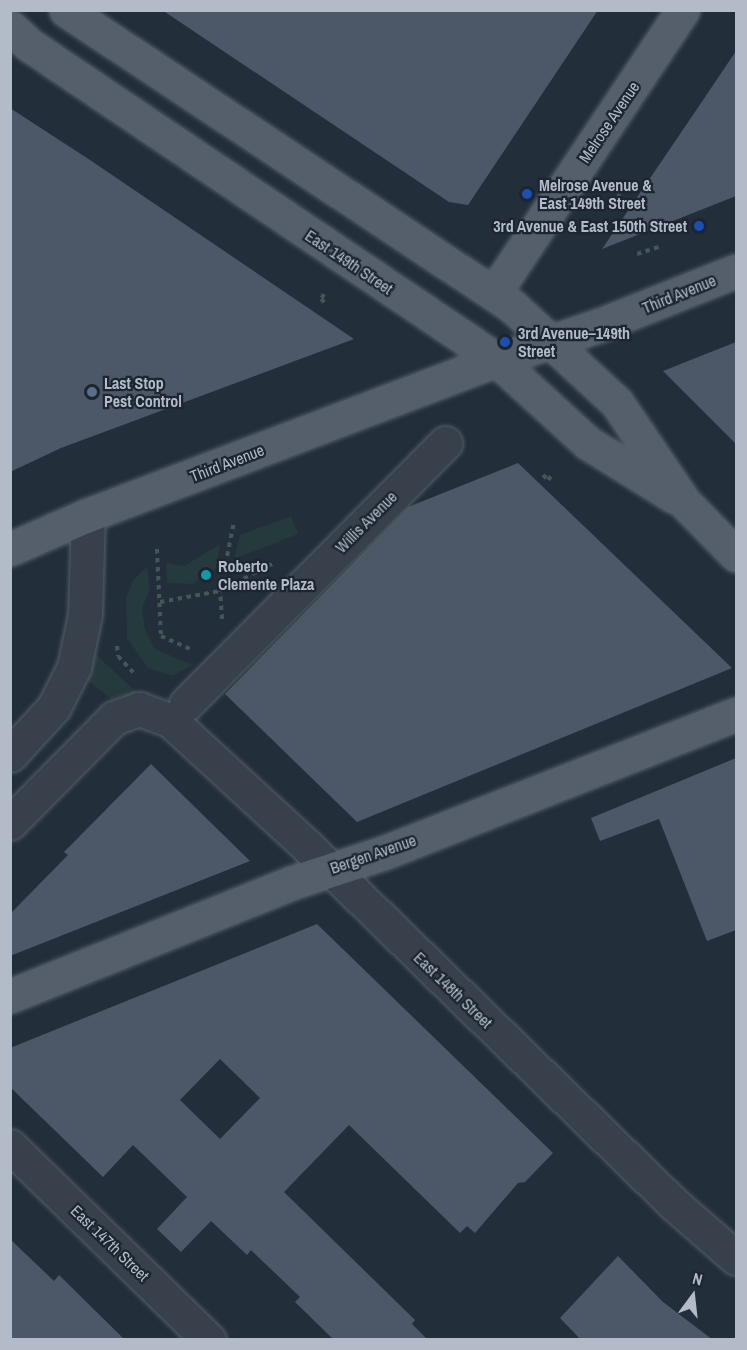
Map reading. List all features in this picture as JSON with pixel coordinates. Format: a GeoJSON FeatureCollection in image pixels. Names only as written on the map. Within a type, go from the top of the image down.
{"type":"FeatureCollection","features":[{"type":"Feature","properties":{"kind":"main road","name":"East 149th Street"},"geometry":{"type":"LineString","coordinates":[[66,10],[494,293],[554,341],[617,403],[684,502],[736,555]]}},
{"type":"Feature","properties":{"kind":"main road","name":"Melrose Avenue"},"geometry":{"type":"LineString","coordinates":[[494,293],[683,10]]}},
{"type":"Feature","properties":{"kind":"main road","name":"East 149th Street"},"geometry":{"type":"LineString","coordinates":[[10,27],[28,44],[497,360],[588,443],[684,502]]}},
{"type":"Feature","properties":{"kind":"main road","name":"Third Avenue"},"geometry":{"type":"LineString","coordinates":[[13,545],[736,271]]}},
{"type":"Feature","properties":{"kind":"main road","name":"Bergen Avenue"},"geometry":{"type":"LineString","coordinates":[[10,996],[329,869],[383,853],[736,714]]}},
{"type":"Feature","properties":{"kind":"street","name":"Willis Avenue"},"geometry":{"type":"LineString","coordinates":[[178,712],[445,443]]}},
{"type":"Feature","properties":{"kind":"street"},"geometry":{"type":"LineString","coordinates":[[10,756],[54,707],[74,667],[85,615],[88,515]]}},
{"type":"Feature","properties":{"kind":"street"},"geometry":{"type":"LineString","coordinates":[[10,823],[114,718],[139,710],[178,712]]}},
{"type":"Feature","properties":{"kind":"street","name":"East 148th Street"},"geometry":{"type":"LineString","coordinates":[[178,712],[329,869],[674,1204],[736,1258]]}},
{"type":"Feature","properties":{"kind":"street","name":"East 147th Street"},"geometry":{"type":"LineString","coordinates":[[10,1146],[209,1340]]}},
{"type":"Feature","properties":{"kind":"path"},"geometry":{"type":"LineString","coordinates":[[613,189],[620,194],[613,204]]}},
{"type":"Feature","properties":{"kind":"path"},"geometry":{"type":"LineString","coordinates":[[637,254],[661,246]]}},
{"type":"Feature","properties":{"kind":"path"},"geometry":{"type":"LineString","coordinates":[[324,294],[321,299],[326,304]]}},
{"type":"Feature","properties":{"kind":"path"},"geometry":{"type":"LineString","coordinates":[[543,475],[548,480],[552,475]]}},
{"type":"Feature","properties":{"kind":"path"},"geometry":{"type":"LineString","coordinates":[[157,549],[161,636],[224,665],[220,591],[234,522]]}},
{"type":"Feature","properties":{"kind":"path"},"geometry":{"type":"LineString","coordinates":[[160,602],[220,591],[283,559]]}},
{"type":"Feature","properties":{"kind":"path"},"geometry":{"type":"LineString","coordinates":[[115,637],[118,656],[138,678]]}},
{"type":"Feature","properties":{"kind":"green space"},"geometry":{"type":"Polygon","coordinates":[[[291,516],[298,534],[234,559],[240,535],[291,516]]]}},
{"type":"Feature","properties":{"kind":"green space"},"geometry":{"type":"Polygon","coordinates":[[[220,544],[216,568],[193,584],[167,583],[166,563],[184,566],[220,544]]]}},
{"type":"Feature","properties":{"kind":"green space"},"geometry":{"type":"Polygon","coordinates":[[[147,567],[150,589],[142,608],[145,630],[155,649],[193,665],[172,676],[148,668],[127,638],[126,598],[133,580],[147,567]]]}},
{"type":"Feature","properties":{"kind":"green space"},"geometry":{"type":"Polygon","coordinates":[[[94,653],[140,695],[111,699],[84,677],[94,653]]]}},
{"type":"Feature","properties":{"kind":"building"},"geometry":{"type":"Polygon","coordinates":[[[162,10],[598,10],[468,205],[449,202],[162,10]]]}},
{"type":"Feature","properties":{"kind":"building"},"geometry":{"type":"Polygon","coordinates":[[[736,51],[736,196],[602,249],[697,109],[736,51]]]}},
{"type":"Feature","properties":{"kind":"building"},"geometry":{"type":"Polygon","coordinates":[[[10,108],[354,339],[61,448],[10,472],[10,108]]]}},
{"type":"Feature","properties":{"kind":"building"},"geometry":{"type":"Polygon","coordinates":[[[736,342],[736,444],[663,371],[736,342]]]}},
{"type":"Feature","properties":{"kind":"building"},"geometry":{"type":"Polygon","coordinates":[[[518,463],[732,668],[357,822],[225,694],[408,507],[518,463]]]}},
{"type":"Feature","properties":{"kind":"building"},"geometry":{"type":"Polygon","coordinates":[[[736,758],[736,930],[707,941],[659,819],[600,841],[591,818],[736,758]]]}},
{"type":"Feature","properties":{"kind":"building"},"geometry":{"type":"Polygon","coordinates":[[[151,764],[250,861],[10,956],[10,914],[68,855],[64,852],[151,764]]]}},
{"type":"Feature","properties":{"kind":"building"},"geometry":{"type":"Polygon","coordinates":[[[317,924],[553,1153],[525,1182],[518,1183],[475,1233],[467,1226],[460,1233],[349,1125],[284,1192],[415,1320],[412,1324],[428,1340],[334,1340],[295,1302],[300,1297],[251,1250],[247,1255],[211,1221],[181,1252],[157,1229],[187,1197],[133,1145],[103,1177],[10,1087],[10,1048],[317,924]],[[220,1059],[180,1100],[220,1139],[260,1098],[220,1059]]]}},
{"type":"Feature","properties":{"kind":"building"},"geometry":{"type":"Polygon","coordinates":[[[10,1239],[54,1281],[59,1275],[125,1340],[10,1340],[10,1239]]]}},
{"type":"Feature","properties":{"kind":"building"},"geometry":{"type":"Polygon","coordinates":[[[618,1256],[663,1302],[713,1340],[581,1340],[560,1318],[618,1256]]]}},
{"type":"Feature","properties":{"kind":"place","name":"Melrose Avenue & East 149th Street"},"geometry":{"type":"Point","coordinates":[527,194]}},
{"type":"Feature","properties":{"kind":"place","name":"3rd Avenue & East 150th Street"},"geometry":{"type":"Point","coordinates":[699,226]}},
{"type":"Feature","properties":{"kind":"place","name":"3rd Avenue–149th Street"},"geometry":{"type":"Point","coordinates":[505,342]}},
{"type":"Feature","properties":{"kind":"place","name":"Last Stop Pest Control"},"geometry":{"type":"Point","coordinates":[92,392]}},
{"type":"Feature","properties":{"kind":"place","name":"Roberto Clemente Plaza"},"geometry":{"type":"Point","coordinates":[206,575]}}]}
